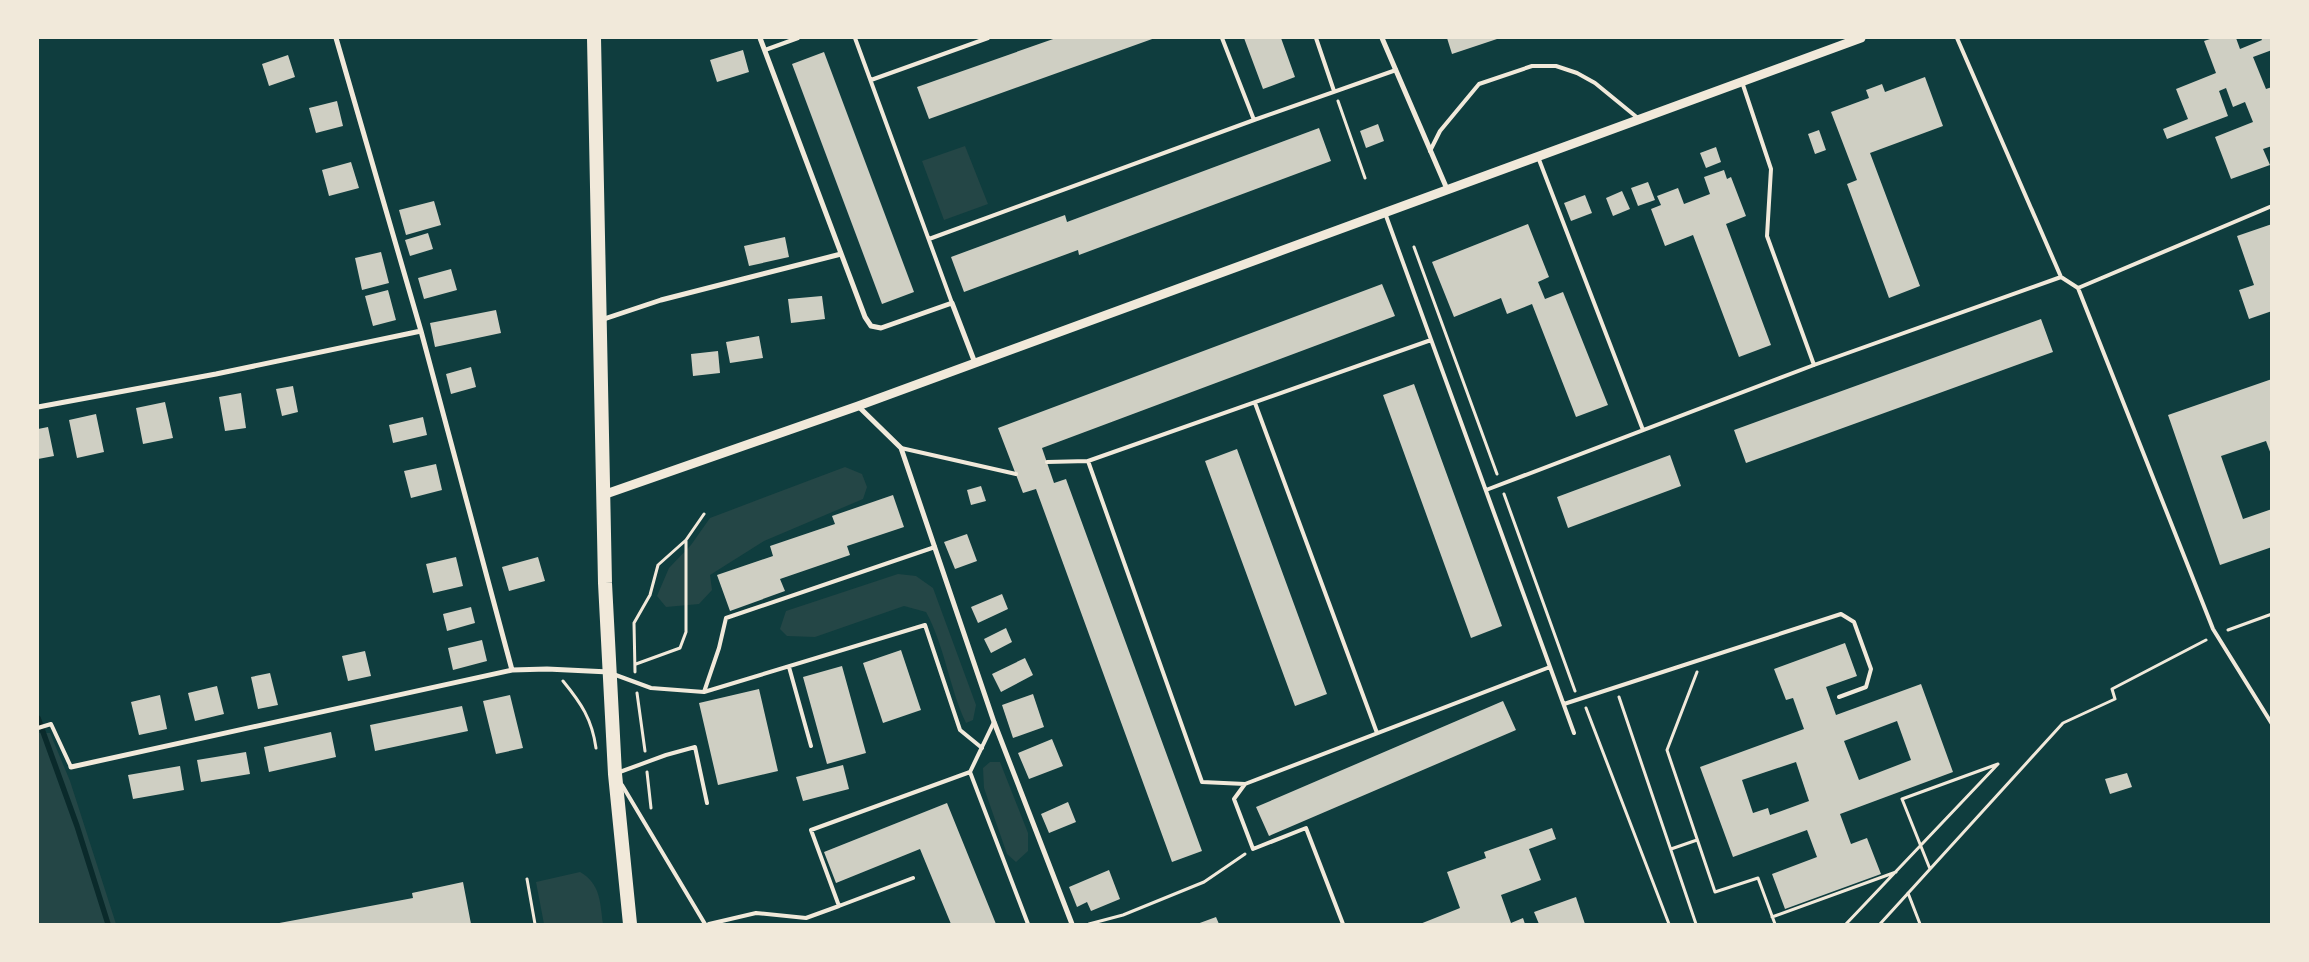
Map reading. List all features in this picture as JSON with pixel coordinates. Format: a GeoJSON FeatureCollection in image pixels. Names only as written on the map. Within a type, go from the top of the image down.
{"type":"FeatureCollection","features":[{"type":"Feature","properties":{"kind":"highway"},"geometry":{"type":"LineString","coordinates":[[594,38],[598,321],[609,672],[615,774],[630,924]]}},
{"type":"Feature","properties":{"kind":"street"},"geometry":{"type":"LineString","coordinates":[[336,38],[421,331],[512,670]]}},
{"type":"Feature","properties":{"kind":"street"},"geometry":{"type":"LineString","coordinates":[[760,38],[865,317],[871,326],[881,328],[952,303],[975,363]]}},
{"type":"Feature","properties":{"kind":"street"},"geometry":{"type":"LineString","coordinates":[[1383,38],[1447,189]]}},
{"type":"Feature","properties":{"kind":"street"},"geometry":{"type":"LineString","coordinates":[[603,495],[858,406],[1384,211],[1861,38]]}},
{"type":"Feature","properties":{"kind":"street"},"geometry":{"type":"LineString","coordinates":[[598,321],[661,300],[841,254]]}},
{"type":"Feature","properties":{"kind":"street"},"geometry":{"type":"LineString","coordinates":[[38,407],[216,374],[421,331]]}},
{"type":"Feature","properties":{"kind":"street"},"geometry":{"type":"LineString","coordinates":[[858,406],[901,448],[994,722],[1072,924]]}},
{"type":"Feature","properties":{"kind":"street"},"geometry":{"type":"LineString","coordinates":[[70,767],[512,670],[546,669],[609,672]]}},
{"type":"Feature","properties":{"kind":"lane"},"geometry":{"type":"LineString","coordinates":[[765,50],[798,38]]}},
{"type":"Feature","properties":{"kind":"lane"},"geometry":{"type":"LineString","coordinates":[[855,38],[952,303]]}},
{"type":"Feature","properties":{"kind":"lane"},"geometry":{"type":"LineString","coordinates":[[871,80],[988,38]]}},
{"type":"Feature","properties":{"kind":"lane"},"geometry":{"type":"LineString","coordinates":[[1222,38],[1254,120]]}},
{"type":"Feature","properties":{"kind":"lane"},"geometry":{"type":"LineString","coordinates":[[1316,38],[1334,91]]}},
{"type":"Feature","properties":{"kind":"lane"},"geometry":{"type":"LineString","coordinates":[[1957,38],[2062,276],[2078,288],[2213,629],[2272,724]]}},
{"type":"Feature","properties":{"kind":"lane"},"geometry":{"type":"LineString","coordinates":[[1430,151],[1440,131],[1479,84],[1532,66],[1556,66],[1577,73],[1595,83],[1640,119]]}},
{"type":"Feature","properties":{"kind":"lane"},"geometry":{"type":"LineString","coordinates":[[929,239],[1396,70]]}},
{"type":"Feature","properties":{"kind":"lane"},"geometry":{"type":"LineString","coordinates":[[1742,82],[1770,169],[1767,236],[1814,365]]}},
{"type":"Feature","properties":{"kind":"lane"},"geometry":{"type":"LineString","coordinates":[[1538,156],[1643,430]]}},
{"type":"Feature","properties":{"kind":"lane"},"geometry":{"type":"LineString","coordinates":[[2078,288],[2272,206]]}},
{"type":"Feature","properties":{"kind":"lane"},"geometry":{"type":"LineString","coordinates":[[1384,211],[1574,733]]}},
{"type":"Feature","properties":{"kind":"lane"},"geometry":{"type":"LineString","coordinates":[[1486,490],[1814,365],[2062,276]]}},
{"type":"Feature","properties":{"kind":"lane"},"geometry":{"type":"LineString","coordinates":[[1047,462],[1088,461],[1431,340]]}},
{"type":"Feature","properties":{"kind":"lane"},"geometry":{"type":"LineString","coordinates":[[1255,403],[1377,733]]}},
{"type":"Feature","properties":{"kind":"lane"},"geometry":{"type":"LineString","coordinates":[[901,448],[1016,474]]}},
{"type":"Feature","properties":{"kind":"lane"},"geometry":{"type":"LineString","coordinates":[[1088,461],[1202,782],[1245,784],[1550,667]]}},
{"type":"Feature","properties":{"kind":"lane"},"geometry":{"type":"LineString","coordinates":[[704,692],[719,648],[726,618],[935,547]]}},
{"type":"Feature","properties":{"kind":"lane"},"geometry":{"type":"LineString","coordinates":[[1564,704],[1841,614],[1854,622],[1871,669],[1866,687],[1839,697]]}},
{"type":"Feature","properties":{"kind":"lane"},"geometry":{"type":"LineString","coordinates":[[609,672],[651,688],[704,692],[925,625],[960,730],[982,748]]}},
{"type":"Feature","properties":{"kind":"lane"},"geometry":{"type":"LineString","coordinates":[[789,667],[812,746]]}},
{"type":"Feature","properties":{"kind":"lane"},"geometry":{"type":"LineString","coordinates":[[839,906],[811,830],[970,772],[994,722]]}},
{"type":"Feature","properties":{"kind":"lane"},"geometry":{"type":"LineString","coordinates":[[38,728],[50,724],[70,767]]}},
{"type":"Feature","properties":{"kind":"lane"},"geometry":{"type":"LineString","coordinates":[[707,803],[695,747],[666,755],[615,774],[707,924],[756,913],[806,918],[913,878]]}},
{"type":"Feature","properties":{"kind":"lane"},"geometry":{"type":"LineString","coordinates":[[970,772],[1028,924]]}},
{"type":"Feature","properties":{"kind":"lane"},"geometry":{"type":"LineString","coordinates":[[1245,784],[1234,799],[1253,849],[1306,828],[1343,924]]}},
{"type":"Feature","properties":{"kind":"path"},"geometry":{"type":"LineString","coordinates":[[1334,91],[1365,178]]}},
{"type":"Feature","properties":{"kind":"path"},"geometry":{"type":"LineString","coordinates":[[1414,247],[1578,700],[1588,709],[1669,924]]}},
{"type":"Feature","properties":{"kind":"path"},"geometry":{"type":"LineString","coordinates":[[645,759],[635,682],[634,623],[650,595],[658,565],[686,540],[704,514]]}},
{"type":"Feature","properties":{"kind":"path"},"geometry":{"type":"LineString","coordinates":[[636,664],[680,648],[686,632],[686,540]]}},
{"type":"Feature","properties":{"kind":"path"},"geometry":{"type":"LineString","coordinates":[[2228,630],[2272,614]]}},
{"type":"Feature","properties":{"kind":"path"},"geometry":{"type":"LineString","coordinates":[[1880,924],[2063,723],[2115,699],[2112,688],[2206,640]]}},
{"type":"Feature","properties":{"kind":"path"},"geometry":{"type":"LineString","coordinates":[[1702,659],[1667,750],[1714,892],[1758,878],[1774,924]]}},
{"type":"Feature","properties":{"kind":"path"},"geometry":{"type":"LineString","coordinates":[[546,669],[562,680],[579,700],[593,726],[597,756]]}},
{"type":"Feature","properties":{"kind":"path"},"geometry":{"type":"LineString","coordinates":[[1616,687],[1696,924]]}},
{"type":"Feature","properties":{"kind":"path"},"geometry":{"type":"LineString","coordinates":[[1846,924],[1897,871],[1920,846],[1933,832],[1998,764],[1902,799],[1920,846],[1930,869]]}},
{"type":"Feature","properties":{"kind":"path"},"geometry":{"type":"LineString","coordinates":[[646,768],[650,806],[653,814]]}},
{"type":"Feature","properties":{"kind":"path"},"geometry":{"type":"LineString","coordinates":[[1671,849],[1697,840]]}},
{"type":"Feature","properties":{"kind":"path"},"geometry":{"type":"LineString","coordinates":[[1089,924],[1123,915],[1204,882],[1253,849]]}},
{"type":"Feature","properties":{"kind":"path"},"geometry":{"type":"LineString","coordinates":[[1772,917],[1897,871]]}},
{"type":"Feature","properties":{"kind":"path"},"geometry":{"type":"LineString","coordinates":[[527,880],[535,924]]}},
{"type":"Feature","properties":{"kind":"path"},"geometry":{"type":"LineString","coordinates":[[1908,893],[1920,924]]}},
{"type":"Feature","properties":{"kind":"shaded area"},"geometry":{"type":"Polygon","coordinates":[[[965,146],[988,204],[944,220],[922,161],[965,146]]]}},
{"type":"Feature","properties":{"kind":"shaded area"},"geometry":{"type":"Polygon","coordinates":[[[845,467],[862,474],[867,487],[863,499],[764,541],[710,575],[712,590],[699,604],[666,607],[657,596],[669,568],[691,545],[710,518],[845,467]]]}},
{"type":"Feature","properties":{"kind":"shaded area"},"geometry":{"type":"Polygon","coordinates":[[[898,574],[916,576],[933,588],[976,705],[973,720],[966,723],[955,695],[938,639],[926,612],[904,606],[815,637],[787,636],[780,629],[786,611],[898,574]]]}},
{"type":"Feature","properties":{"kind":"shaded area"},"geometry":{"type":"Polygon","coordinates":[[[38,733],[50,733],[70,781],[116,924],[38,924],[38,733]]]}},
{"type":"Feature","properties":{"kind":"shaded area"},"geometry":{"type":"Polygon","coordinates":[[[990,762],[1000,762],[1028,833],[1028,851],[1016,862],[1007,854],[984,788],[983,768],[990,762]]]}},
{"type":"Feature","properties":{"kind":"shaded area"},"geometry":{"type":"Polygon","coordinates":[[[580,872],[596,888],[603,924],[544,924],[536,882],[580,872]]]}},
{"type":"Feature","properties":{"kind":"building"},"geometry":{"type":"Polygon","coordinates":[[[1056,38],[1155,38],[929,119],[917,87],[1056,38]]]}},
{"type":"Feature","properties":{"kind":"building"},"geometry":{"type":"Polygon","coordinates":[[[1244,38],[1281,38],[1295,77],[1263,89],[1244,38]]]}},
{"type":"Feature","properties":{"kind":"building"},"geometry":{"type":"Polygon","coordinates":[[[1447,38],[1500,38],[1452,54],[1447,38]]]}},
{"type":"Feature","properties":{"kind":"building"},"geometry":{"type":"Polygon","coordinates":[[[2213,38],[2236,38],[2240,49],[2262,40],[2261,38],[2272,38],[2272,50],[2253,57],[2266,89],[2272,87],[2272,146],[2263,149],[2270,165],[2231,179],[2215,137],[2253,122],[2245,102],[2233,107],[2226,88],[2219,91],[2228,116],[2167,139],[2163,129],[2188,119],[2176,89],[2216,73],[2204,41],[2213,38]]]}},
{"type":"Feature","properties":{"kind":"building"},"geometry":{"type":"Polygon","coordinates":[[[743,50],[749,72],[717,82],[710,60],[743,50]]]}},
{"type":"Feature","properties":{"kind":"building"},"geometry":{"type":"Polygon","coordinates":[[[824,52],[914,292],[882,304],[792,64],[824,52]]]}},
{"type":"Feature","properties":{"kind":"building"},"geometry":{"type":"Polygon","coordinates":[[[288,55],[295,77],[269,86],[262,64],[288,55]]]}},
{"type":"Feature","properties":{"kind":"building"},"geometry":{"type":"Polygon","coordinates":[[[1925,77],[1943,126],[1870,153],[1920,286],[1889,298],[1847,184],[1857,180],[1831,112],[1869,98],[1866,90],[1882,84],[1885,92],[1925,77]]]}},
{"type":"Feature","properties":{"kind":"building"},"geometry":{"type":"Polygon","coordinates":[[[337,101],[343,126],[316,133],[309,108],[337,101]]]}},
{"type":"Feature","properties":{"kind":"building"},"geometry":{"type":"Polygon","coordinates":[[[1378,124],[1384,141],[1366,148],[1360,131],[1378,124]]]}},
{"type":"Feature","properties":{"kind":"building"},"geometry":{"type":"Polygon","coordinates":[[[1319,128],[1331,161],[1079,255],[1078,250],[964,292],[951,257],[1065,215],[1067,222],[1319,128]]]}},
{"type":"Feature","properties":{"kind":"building"},"geometry":{"type":"Polygon","coordinates":[[[1819,130],[1826,150],[1815,154],[1808,134],[1819,130]]]}},
{"type":"Feature","properties":{"kind":"building"},"geometry":{"type":"Polygon","coordinates":[[[1716,147],[1721,162],[1706,168],[1700,153],[1716,147]]]}},
{"type":"Feature","properties":{"kind":"building"},"geometry":{"type":"Polygon","coordinates":[[[351,162],[359,188],[329,196],[322,170],[351,162]]]}},
{"type":"Feature","properties":{"kind":"building"},"geometry":{"type":"Polygon","coordinates":[[[1724,170],[1727,179],[1731,177],[1746,216],[1726,224],[1771,345],[1739,357],[1693,235],[1665,246],[1651,209],[1661,205],[1657,196],[1678,188],[1684,204],[1710,194],[1704,177],[1724,170]]]}},
{"type":"Feature","properties":{"kind":"building"},"geometry":{"type":"Polygon","coordinates":[[[1648,182],[1655,200],[1638,206],[1631,188],[1648,182]]]}},
{"type":"Feature","properties":{"kind":"building"},"geometry":{"type":"Polygon","coordinates":[[[1622,191],[1630,209],[1613,216],[1606,198],[1622,191]]]}},
{"type":"Feature","properties":{"kind":"building"},"geometry":{"type":"Polygon","coordinates":[[[1585,195],[1592,213],[1571,221],[1564,203],[1585,195]]]}},
{"type":"Feature","properties":{"kind":"building"},"geometry":{"type":"Polygon","coordinates":[[[434,201],[441,225],[406,235],[399,210],[434,201]]]}},
{"type":"Feature","properties":{"kind":"building"},"geometry":{"type":"Polygon","coordinates":[[[1528,224],[1549,277],[1538,282],[1545,299],[1563,292],[1608,405],[1576,417],[1532,304],[1507,314],[1501,298],[1454,317],[1432,262],[1528,224]]]}},
{"type":"Feature","properties":{"kind":"building"},"geometry":{"type":"Polygon","coordinates":[[[2272,224],[2272,311],[2249,319],[2239,290],[2254,285],[2237,236],[2272,224]]]}},
{"type":"Feature","properties":{"kind":"building"},"geometry":{"type":"Polygon","coordinates":[[[428,233],[433,249],[410,256],[405,240],[428,233]]]}},
{"type":"Feature","properties":{"kind":"building"},"geometry":{"type":"Polygon","coordinates":[[[785,237],[789,257],[749,266],[744,246],[785,237]]]}},
{"type":"Feature","properties":{"kind":"building"},"geometry":{"type":"Polygon","coordinates":[[[381,252],[389,283],[362,290],[355,258],[381,252]]]}},
{"type":"Feature","properties":{"kind":"building"},"geometry":{"type":"Polygon","coordinates":[[[451,269],[457,290],[424,299],[418,278],[451,269]]]}},
{"type":"Feature","properties":{"kind":"building"},"geometry":{"type":"Polygon","coordinates":[[[1382,284],[1395,316],[1042,448],[1054,483],[1066,479],[1202,851],[1172,862],[1036,489],[1023,493],[998,428],[1382,284]]]}},
{"type":"Feature","properties":{"kind":"building"},"geometry":{"type":"Polygon","coordinates":[[[388,290],[396,320],[373,326],[365,296],[388,290]]]}},
{"type":"Feature","properties":{"kind":"building"},"geometry":{"type":"Polygon","coordinates":[[[822,296],[825,319],[791,323],[788,299],[822,296]]]}},
{"type":"Feature","properties":{"kind":"building"},"geometry":{"type":"Polygon","coordinates":[[[496,310],[501,333],[435,347],[430,323],[496,310]]]}},
{"type":"Feature","properties":{"kind":"building"},"geometry":{"type":"Polygon","coordinates":[[[2041,319],[2053,352],[1746,463],[1734,430],[2041,319]]]}},
{"type":"Feature","properties":{"kind":"building"},"geometry":{"type":"Polygon","coordinates":[[[759,336],[763,358],[730,363],[726,342],[759,336]]]}},
{"type":"Feature","properties":{"kind":"building"},"geometry":{"type":"Polygon","coordinates":[[[718,351],[720,373],[693,376],[691,354],[718,351]]]}},
{"type":"Feature","properties":{"kind":"building"},"geometry":{"type":"Polygon","coordinates":[[[471,367],[476,387],[451,394],[446,374],[471,367]]]}},
{"type":"Feature","properties":{"kind":"building"},"geometry":{"type":"Polygon","coordinates":[[[2272,379],[2272,457],[2266,441],[2221,456],[2243,519],[2272,509],[2272,547],[2220,565],[2168,415],[2272,379]]]}},
{"type":"Feature","properties":{"kind":"building"},"geometry":{"type":"Polygon","coordinates":[[[1414,384],[1502,626],[1471,638],[1383,395],[1414,384]]]}},
{"type":"Feature","properties":{"kind":"building"},"geometry":{"type":"Polygon","coordinates":[[[293,386],[298,412],[282,416],[276,389],[293,386]]]}},
{"type":"Feature","properties":{"kind":"building"},"geometry":{"type":"Polygon","coordinates":[[[241,393],[246,428],[225,431],[219,397],[241,393]]]}},
{"type":"Feature","properties":{"kind":"building"},"geometry":{"type":"Polygon","coordinates":[[[165,402],[173,438],[143,444],[136,408],[165,402]]]}},
{"type":"Feature","properties":{"kind":"building"},"geometry":{"type":"Polygon","coordinates":[[[96,414],[104,452],[77,458],[69,420],[96,414]]]}},
{"type":"Feature","properties":{"kind":"building"},"geometry":{"type":"Polygon","coordinates":[[[423,417],[427,435],[393,443],[389,425],[423,417]]]}},
{"type":"Feature","properties":{"kind":"building"},"geometry":{"type":"Polygon","coordinates":[[[48,427],[54,456],[38,459],[38,429],[48,427]]]}},
{"type":"Feature","properties":{"kind":"building"},"geometry":{"type":"Polygon","coordinates":[[[1237,449],[1327,694],[1295,706],[1205,461],[1237,449]]]}},
{"type":"Feature","properties":{"kind":"building"},"geometry":{"type":"Polygon","coordinates":[[[1670,455],[1681,486],[1568,528],[1557,497],[1670,455]]]}},
{"type":"Feature","properties":{"kind":"building"},"geometry":{"type":"Polygon","coordinates":[[[436,464],[442,490],[411,498],[404,471],[436,464]]]}},
{"type":"Feature","properties":{"kind":"building"},"geometry":{"type":"Polygon","coordinates":[[[981,486],[986,501],[971,505],[967,490],[981,486]]]}},
{"type":"Feature","properties":{"kind":"building"},"geometry":{"type":"Polygon","coordinates":[[[893,495],[904,527],[847,546],[850,555],[780,579],[785,591],[730,611],[717,575],[773,556],[770,546],[835,524],[832,516],[893,495]]]}},
{"type":"Feature","properties":{"kind":"building"},"geometry":{"type":"Polygon","coordinates":[[[967,534],[977,561],[955,569],[944,542],[967,534]]]}},
{"type":"Feature","properties":{"kind":"building"},"geometry":{"type":"Polygon","coordinates":[[[456,557],[463,586],[433,593],[426,564],[456,557]]]}},
{"type":"Feature","properties":{"kind":"building"},"geometry":{"type":"Polygon","coordinates":[[[538,557],[545,581],[509,591],[502,567],[538,557]]]}},
{"type":"Feature","properties":{"kind":"building"},"geometry":{"type":"Polygon","coordinates":[[[1002,594],[1008,609],[978,623],[971,607],[1002,594]]]}},
{"type":"Feature","properties":{"kind":"building"},"geometry":{"type":"Polygon","coordinates":[[[471,607],[475,623],[447,631],[443,614],[471,607]]]}},
{"type":"Feature","properties":{"kind":"building"},"geometry":{"type":"Polygon","coordinates":[[[1006,628],[1012,642],[991,653],[984,639],[1006,628]]]}},
{"type":"Feature","properties":{"kind":"building"},"geometry":{"type":"Polygon","coordinates":[[[482,640],[487,661],[453,670],[448,648],[482,640]]]}},
{"type":"Feature","properties":{"kind":"building"},"geometry":{"type":"Polygon","coordinates":[[[1845,643],[1857,676],[1826,687],[1836,715],[1921,684],[1953,772],[1840,814],[1851,844],[1867,838],[1881,874],[1785,909],[1772,874],[1817,857],[1807,830],[1733,857],[1700,767],[1804,729],[1793,698],[1786,700],[1774,669],[1845,643]],[[1897,721],[1844,741],[1859,780],[1911,760],[1897,721]],[[1796,762],[1742,780],[1753,813],[1768,808],[1770,815],[1809,801],[1796,762]]]}},
{"type":"Feature","properties":{"kind":"building"},"geometry":{"type":"Polygon","coordinates":[[[901,650],[921,710],[883,723],[863,663],[901,650]]]}},
{"type":"Feature","properties":{"kind":"building"},"geometry":{"type":"Polygon","coordinates":[[[365,651],[371,676],[348,681],[342,656],[365,651]]]}},
{"type":"Feature","properties":{"kind":"building"},"geometry":{"type":"Polygon","coordinates":[[[1025,658],[1033,675],[1001,692],[992,674],[1025,658]]]}},
{"type":"Feature","properties":{"kind":"building"},"geometry":{"type":"Polygon","coordinates":[[[842,666],[866,753],[827,764],[803,677],[842,666]]]}},
{"type":"Feature","properties":{"kind":"building"},"geometry":{"type":"Polygon","coordinates":[[[270,673],[278,705],[258,709],[251,677],[270,673]]]}},
{"type":"Feature","properties":{"kind":"building"},"geometry":{"type":"Polygon","coordinates":[[[217,686],[224,714],[195,721],[188,693],[217,686]]]}},
{"type":"Feature","properties":{"kind":"building"},"geometry":{"type":"Polygon","coordinates":[[[759,689],[778,771],[718,785],[699,703],[759,689]]]}},
{"type":"Feature","properties":{"kind":"building"},"geometry":{"type":"Polygon","coordinates":[[[1033,694],[1044,727],[1013,738],[1002,705],[1033,694]]]}},
{"type":"Feature","properties":{"kind":"building"},"geometry":{"type":"Polygon","coordinates":[[[160,695],[167,729],[139,735],[131,702],[160,695]]]}},
{"type":"Feature","properties":{"kind":"building"},"geometry":{"type":"Polygon","coordinates":[[[510,695],[523,748],[496,754],[483,701],[510,695]]]}},
{"type":"Feature","properties":{"kind":"building"},"geometry":{"type":"Polygon","coordinates":[[[1503,701],[1516,730],[1269,836],[1256,807],[1503,701]]]}},
{"type":"Feature","properties":{"kind":"building"},"geometry":{"type":"Polygon","coordinates":[[[462,706],[468,731],[375,751],[370,725],[462,706]]]}},
{"type":"Feature","properties":{"kind":"building"},"geometry":{"type":"Polygon","coordinates":[[[331,732],[336,757],[269,772],[264,747],[331,732]]]}},
{"type":"Feature","properties":{"kind":"building"},"geometry":{"type":"Polygon","coordinates":[[[1052,739],[1063,766],[1029,779],[1018,753],[1052,739]]]}},
{"type":"Feature","properties":{"kind":"building"},"geometry":{"type":"Polygon","coordinates":[[[246,752],[250,774],[201,782],[197,760],[246,752]]]}},
{"type":"Feature","properties":{"kind":"building"},"geometry":{"type":"Polygon","coordinates":[[[843,765],[849,789],[803,801],[796,777],[843,765]]]}},
{"type":"Feature","properties":{"kind":"building"},"geometry":{"type":"Polygon","coordinates":[[[180,766],[184,790],[133,799],[128,775],[180,766]]]}},
{"type":"Feature","properties":{"kind":"building"},"geometry":{"type":"Polygon","coordinates":[[[2127,773],[2132,787],[2110,794],[2105,779],[2127,773]]]}},
{"type":"Feature","properties":{"kind":"building"},"geometry":{"type":"Polygon","coordinates":[[[1068,802],[1076,822],[1049,833],[1041,814],[1068,802]]]}},
{"type":"Feature","properties":{"kind":"building"},"geometry":{"type":"Polygon","coordinates":[[[947,803],[996,924],[951,924],[920,849],[836,883],[824,852],[947,803]]]}},
{"type":"Feature","properties":{"kind":"building"},"geometry":{"type":"Polygon","coordinates":[[[1552,828],[1556,839],[1529,849],[1541,880],[1501,895],[1511,923],[1523,918],[1525,924],[1420,924],[1460,908],[1447,872],[1486,858],[1484,852],[1552,828]]]}},
{"type":"Feature","properties":{"kind":"building"},"geometry":{"type":"Polygon","coordinates":[[[1109,870],[1120,899],[1091,911],[1087,902],[1077,907],[1069,887],[1109,870]]]}},
{"type":"Feature","properties":{"kind":"building"},"geometry":{"type":"Polygon","coordinates":[[[463,882],[471,924],[274,924],[413,898],[412,893],[463,882]]]}},
{"type":"Feature","properties":{"kind":"building"},"geometry":{"type":"Polygon","coordinates":[[[1576,897],[1585,924],[1539,924],[1534,912],[1576,897]]]}},
{"type":"Feature","properties":{"kind":"building"},"geometry":{"type":"Polygon","coordinates":[[[1216,917],[1219,924],[1197,924],[1216,917]]]}},
{"type":"Feature","properties":{"kind":"waterway"},"geometry":{"type":"LineString","coordinates":[[38,718],[77,826],[108,924]]}}]}
